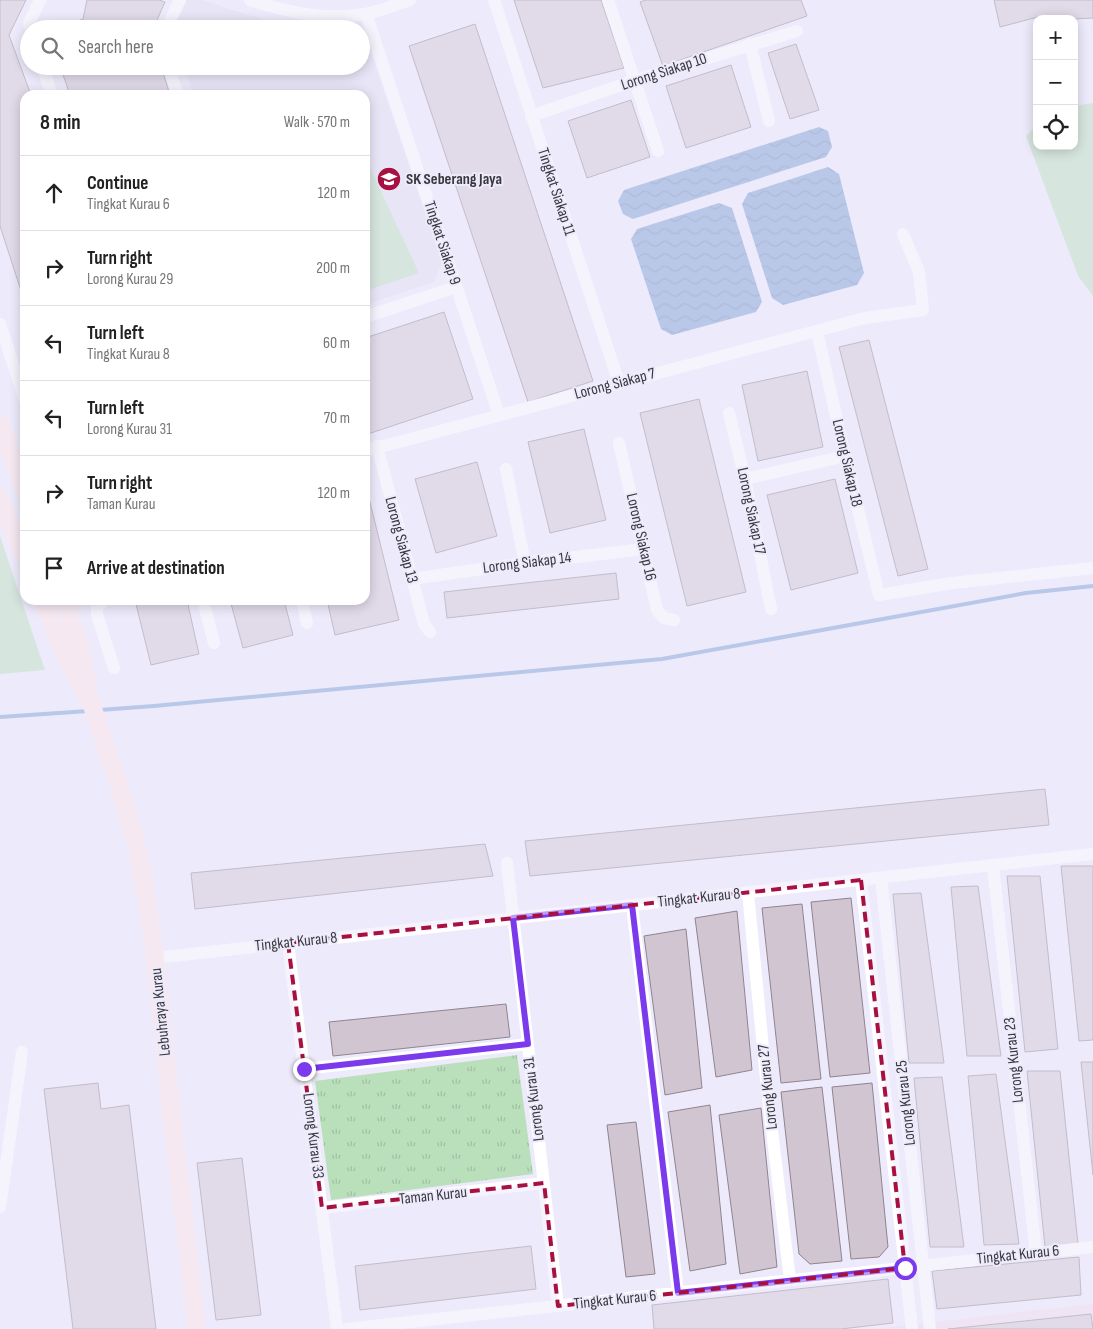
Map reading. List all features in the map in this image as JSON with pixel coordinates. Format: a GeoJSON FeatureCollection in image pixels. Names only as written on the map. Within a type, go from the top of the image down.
{"type":"FeatureCollection","features":[{"type":"Feature","properties":{"kind":"street"},"geometry":{"type":"LineString","coordinates":[[30,20],[40,0]]}},
{"type":"Feature","properties":{"kind":"street"},"geometry":{"type":"LineString","coordinates":[[170,20],[180,0]]}},
{"type":"Feature","properties":{"kind":"street"},"geometry":{"type":"LineString","coordinates":[[250,0],[284,11],[324,16],[366,14],[410,0]]}},
{"type":"Feature","properties":{"kind":"street","name":"Tingkat Siakap 11"},"geometry":{"type":"LineString","coordinates":[[494,0],[618,383]]}},
{"type":"Feature","properties":{"kind":"street"},"geometry":{"type":"LineString","coordinates":[[608,0],[658,151]]}},
{"type":"Feature","properties":{"kind":"street","name":"Tingkat Siakap 9"},"geometry":{"type":"LineString","coordinates":[[366,14],[368,20]]}},
{"type":"Feature","properties":{"kind":"street","name":"Tingkat Siakap 9"},"geometry":{"type":"LineString","coordinates":[[370,26],[499,414]]}},
{"type":"Feature","properties":{"kind":"street","name":"Lorong Siakap 10"},"geometry":{"type":"LineString","coordinates":[[531,116],[636,80],[797,31]]}},
{"type":"Feature","properties":{"kind":"street"},"geometry":{"type":"LineString","coordinates":[[750,44],[769,121]]}},
{"type":"Feature","properties":{"kind":"street"},"geometry":{"type":"LineString","coordinates":[[45,75],[50,90]]}},
{"type":"Feature","properties":{"kind":"street"},"geometry":{"type":"LineString","coordinates":[[171,75],[176,90]]}},
{"type":"Feature","properties":{"kind":"street","name":"Lorong Siakap 7"},"geometry":{"type":"LineString","coordinates":[[371,449],[865,318],[923,310],[919,272],[903,234]]}},
{"type":"Feature","properties":{"kind":"street"},"geometry":{"type":"LineString","coordinates":[[370,315],[456,287]]}},
{"type":"Feature","properties":{"kind":"street"},"geometry":{"type":"LineString","coordinates":[[0,324],[20,376]]}},
{"type":"Feature","properties":{"kind":"street","name":"Lorong Siakap 18"},"geometry":{"type":"LineString","coordinates":[[817,331],[879,595],[952,583],[1093,568]]}},
{"type":"Feature","properties":{"kind":"street","name":"Lorong Siakap 17"},"geometry":{"type":"LineString","coordinates":[[729,413],[745,479],[771,609]]}},
{"type":"Feature","properties":{"kind":"street"},"geometry":{"type":"LineString","coordinates":[[2,435],[20,480]]}},
{"type":"Feature","properties":{"kind":"street","name":"Lorong Siakap 16"},"geometry":{"type":"LineString","coordinates":[[619,443],[657,610],[664,618],[674,620]]}},
{"type":"Feature","properties":{"kind":"street","name":"Lorong Siakap 13"},"geometry":{"type":"LineString","coordinates":[[371,449],[424,624],[430,632]]}},
{"type":"Feature","properties":{"kind":"street"},"geometry":{"type":"LineString","coordinates":[[745,479],[845,456]]}},
{"type":"Feature","properties":{"kind":"street"},"geometry":{"type":"LineString","coordinates":[[506,469],[525,563]]}},
{"type":"Feature","properties":{"kind":"street"},"geometry":{"type":"LineString","coordinates":[[1,500],[20,520]]}},
{"type":"Feature","properties":{"kind":"street"},"geometry":{"type":"LineString","coordinates":[[1,500],[20,546]]}},
{"type":"Feature","properties":{"kind":"street","name":"Lorong Siakap 14"},"geometry":{"type":"LineString","coordinates":[[411,579],[525,563],[644,550]]}},
{"type":"Feature","properties":{"kind":"street","name":"Lebuhraya Kurau"},"geometry":{"type":"LineString","coordinates":[[45,605],[64,655],[91,703]]}},
{"type":"Feature","properties":{"kind":"street","name":"Lebuhraya Kurau"},"geometry":{"type":"LineString","coordinates":[[68,605],[80,648],[91,703],[136,842],[149,912],[197,1329]]}},
{"type":"Feature","properties":{"kind":"street"},"geometry":{"type":"LineString","coordinates":[[99,605],[96,608],[114,668]]}},
{"type":"Feature","properties":{"kind":"street"},"geometry":{"type":"LineString","coordinates":[[204,605],[214,643]]}},
{"type":"Feature","properties":{"kind":"street"},"geometry":{"type":"LineString","coordinates":[[303,605],[307,623]]}},
{"type":"Feature","properties":{"kind":"street","name":"Tingkat Kurau 8"},"geometry":{"type":"LineString","coordinates":[[155,958],[1093,854]]}},
{"type":"Feature","properties":{"kind":"street","name":"Lorong Kurau 31"},"geometry":{"type":"LineString","coordinates":[[507,863],[558,1306]]}},
{"type":"Feature","properties":{"kind":"street","name":"Lorong Kurau 23"},"geometry":{"type":"LineString","coordinates":[[993,866],[1036,1253]]}},
{"type":"Feature","properties":{"kind":"street","name":"Lorong Kurau 25"},"geometry":{"type":"LineString","coordinates":[[881,878],[930,1329]]}},
{"type":"Feature","properties":{"kind":"street","name":"Lorong Kurau 25"},"geometry":{"type":"LineString","coordinates":[[860,880],[912,1329]]}},
{"type":"Feature","properties":{"kind":"street","name":"Lorong Kurau 27"},"geometry":{"type":"LineString","coordinates":[[748,893],[767,1089],[790,1280]]}},
{"type":"Feature","properties":{"kind":"street"},"geometry":{"type":"LineString","coordinates":[[632,905],[678,1293]]}},
{"type":"Feature","properties":{"kind":"street","name":"Lorong Kurau 33"},"geometry":{"type":"LineString","coordinates":[[288,943],[337,1329]]}},
{"type":"Feature","properties":{"kind":"street"},"geometry":{"type":"LineString","coordinates":[[304,1069],[528,1044]]}},
{"type":"Feature","properties":{"kind":"street"},"geometry":{"type":"LineString","coordinates":[[0,1207],[22,1052]]}},
{"type":"Feature","properties":{"kind":"street","name":"Taman Kurau"},"geometry":{"type":"LineString","coordinates":[[322,1208],[544,1183]]}},
{"type":"Feature","properties":{"kind":"street","name":"Tingkat Kurau 6"},"geometry":{"type":"LineString","coordinates":[[346,1329],[447,1323],[558,1306],[1093,1247]]}},
{"type":"Feature","properties":{"kind":"highlighted area"},"geometry":{"type":"Polygon","coordinates":[[[861,880],[905,1268],[558,1306],[544,1183],[322,1208],[288,943],[861,880]]]}},
{"type":"Feature","properties":{"kind":"shaded area"},"geometry":{"type":"Polygon","coordinates":[[[187,0],[202,0],[265,20],[176,20],[187,0]]]}},
{"type":"Feature","properties":{"kind":"shaded area","name":"SK Seberang Jaya"},"geometry":{"type":"Polygon","coordinates":[[[370,50],[442,263],[434,282],[370,303],[370,90],[191,90],[187,75],[370,75],[370,50]]]}},
{"type":"Feature","properties":{"kind":"shaded area"},"geometry":{"type":"Polygon","coordinates":[[[1093,1304],[1093,1329],[873,1329],[1093,1304]]]}},
{"type":"Feature","properties":{"kind":"green space"},"geometry":{"type":"Polygon","coordinates":[[[1093,103],[1093,296],[1078,276],[1026,136],[1033,129],[1033,150],[1078,150],[1078,105],[1093,103]]]}},
{"type":"Feature","properties":{"kind":"green space"},"geometry":{"type":"Polygon","coordinates":[[[370,168],[419,273],[370,289],[370,168]]]}},
{"type":"Feature","properties":{"kind":"green space"},"geometry":{"type":"Polygon","coordinates":[[[0,536],[20,596],[20,605],[23,605],[45,670],[0,674],[0,536]]]}},
{"type":"Feature","properties":{"kind":"green space"},"geometry":{"type":"Polygon","coordinates":[[[517,1055],[533,1174],[331,1200],[315,1081],[517,1055]]]}},
{"type":"Feature","properties":{"kind":"water"},"geometry":{"type":"Polygon","coordinates":[[[819,127],[828,131],[832,147],[826,157],[633,219],[623,214],[618,201],[624,190],[819,127]]]}},
{"type":"Feature","properties":{"kind":"water"},"geometry":{"type":"Polygon","coordinates":[[[828,167],[839,174],[864,273],[857,285],[783,305],[772,298],[742,204],[748,193],[828,167]]]}},
{"type":"Feature","properties":{"kind":"water"},"geometry":{"type":"Polygon","coordinates":[[[719,203],[732,208],[762,302],[756,312],[672,335],[661,329],[631,239],[637,229],[719,203]]]}},
{"type":"Feature","properties":{"kind":"building"},"geometry":{"type":"Polygon","coordinates":[[[0,0],[26,0],[9,35],[20,65],[20,75],[24,75],[29,90],[20,90],[20,288],[0,226],[0,0]]]}},
{"type":"Feature","properties":{"kind":"building"},"geometry":{"type":"Polygon","coordinates":[[[87,0],[159,0],[165,2],[157,20],[81,20],[83,19],[87,0]]]}},
{"type":"Feature","properties":{"kind":"building"},"geometry":{"type":"Polygon","coordinates":[[[514,0],[601,0],[624,68],[543,88],[514,0]]]}},
{"type":"Feature","properties":{"kind":"building"},"geometry":{"type":"Polygon","coordinates":[[[646,0],[801,0],[807,16],[663,66],[640,2],[646,0]]]}},
{"type":"Feature","properties":{"kind":"building"},"geometry":{"type":"Polygon","coordinates":[[[994,0],[1093,0],[1093,18],[1078,19],[1078,15],[1033,15],[1033,18],[1000,27],[994,0]]]}},
{"type":"Feature","properties":{"kind":"building"},"geometry":{"type":"Polygon","coordinates":[[[475,24],[593,381],[528,402],[409,46],[475,24]]]}},
{"type":"Feature","properties":{"kind":"building"},"geometry":{"type":"Polygon","coordinates":[[[796,44],[819,110],[790,119],[768,53],[796,44]]]}},
{"type":"Feature","properties":{"kind":"building"},"geometry":{"type":"Polygon","coordinates":[[[731,65],[751,127],[686,148],[666,86],[731,65]]]}},
{"type":"Feature","properties":{"kind":"building"},"geometry":{"type":"Polygon","coordinates":[[[63,75],[164,75],[168,90],[68,90],[63,75]]]}},
{"type":"Feature","properties":{"kind":"building"},"geometry":{"type":"Polygon","coordinates":[[[631,100],[650,157],[587,178],[568,121],[631,100]]]}},
{"type":"Feature","properties":{"kind":"building"},"geometry":{"type":"Polygon","coordinates":[[[444,312],[473,399],[370,433],[370,336],[444,312]]]}},
{"type":"Feature","properties":{"kind":"building"},"geometry":{"type":"Polygon","coordinates":[[[869,340],[928,569],[898,576],[839,347],[869,340]]]}},
{"type":"Feature","properties":{"kind":"building"},"geometry":{"type":"Polygon","coordinates":[[[807,371],[823,447],[758,461],[742,385],[807,371]]]}},
{"type":"Feature","properties":{"kind":"building"},"geometry":{"type":"Polygon","coordinates":[[[699,399],[746,592],[687,606],[640,413],[699,399]]]}},
{"type":"Feature","properties":{"kind":"building"},"geometry":{"type":"Polygon","coordinates":[[[584,429],[606,520],[550,533],[528,442],[584,429]]]}},
{"type":"Feature","properties":{"kind":"building"},"geometry":{"type":"Polygon","coordinates":[[[477,462],[497,536],[436,553],[415,479],[477,462]]]}},
{"type":"Feature","properties":{"kind":"building"},"geometry":{"type":"Polygon","coordinates":[[[835,479],[858,573],[791,590],[767,495],[835,479]]]}},
{"type":"Feature","properties":{"kind":"building"},"geometry":{"type":"Polygon","coordinates":[[[370,502],[399,620],[335,635],[328,605],[370,605],[370,502]]]}},
{"type":"Feature","properties":{"kind":"building"},"geometry":{"type":"Polygon","coordinates":[[[616,573],[619,599],[447,618],[444,592],[616,573]]]}},
{"type":"Feature","properties":{"kind":"building"},"geometry":{"type":"Polygon","coordinates":[[[136,605],[188,605],[199,654],[151,665],[136,605]]]}},
{"type":"Feature","properties":{"kind":"building"},"geometry":{"type":"Polygon","coordinates":[[[231,605],[285,605],[293,635],[243,648],[231,605]]]}},
{"type":"Feature","properties":{"kind":"building"},"geometry":{"type":"Polygon","coordinates":[[[1045,789],[1049,825],[530,876],[525,841],[1045,789]]]}},
{"type":"Feature","properties":{"kind":"building"},"geometry":{"type":"Polygon","coordinates":[[[485,844],[493,876],[195,909],[191,873],[485,844]]]}},
{"type":"Feature","properties":{"kind":"building"},"geometry":{"type":"Polygon","coordinates":[[[1061,866],[1093,866],[1093,1040],[1079,1041],[1061,866]]]}},
{"type":"Feature","properties":{"kind":"building"},"geometry":{"type":"Polygon","coordinates":[[[1007,876],[1040,876],[1058,1049],[1025,1052],[1007,876]]]}},
{"type":"Feature","properties":{"kind":"building"},"geometry":{"type":"Polygon","coordinates":[[[978,886],[1001,1056],[967,1056],[951,887],[978,886]]]}},
{"type":"Feature","properties":{"kind":"building"},"geometry":{"type":"Polygon","coordinates":[[[921,893],[944,1063],[909,1063],[893,894],[921,893]]]}},
{"type":"Feature","properties":{"kind":"building"},"geometry":{"type":"Polygon","coordinates":[[[851,898],[870,1073],[830,1077],[811,902],[851,898]]]}},
{"type":"Feature","properties":{"kind":"building"},"geometry":{"type":"Polygon","coordinates":[[[802,904],[821,1079],[781,1083],[762,908],[802,904]]]}},
{"type":"Feature","properties":{"kind":"building"},"geometry":{"type":"Polygon","coordinates":[[[737,911],[752,1070],[716,1077],[695,918],[737,911]]]}},
{"type":"Feature","properties":{"kind":"building"},"geometry":{"type":"Polygon","coordinates":[[[686,929],[702,1088],[665,1095],[644,936],[686,929]]]}},
{"type":"Feature","properties":{"kind":"building"},"geometry":{"type":"Polygon","coordinates":[[[506,1004],[510,1037],[333,1056],[329,1022],[506,1004]]]}},
{"type":"Feature","properties":{"kind":"building"},"geometry":{"type":"Polygon","coordinates":[[[1081,1062],[1093,1062],[1093,1175],[1081,1062]]]}},
{"type":"Feature","properties":{"kind":"building"},"geometry":{"type":"Polygon","coordinates":[[[1027,1071],[1060,1071],[1078,1244],[1045,1247],[1027,1071]]]}},
{"type":"Feature","properties":{"kind":"building"},"geometry":{"type":"Polygon","coordinates":[[[996,1074],[1019,1244],[984,1245],[968,1076],[996,1074]]]}},
{"type":"Feature","properties":{"kind":"building"},"geometry":{"type":"Polygon","coordinates":[[[942,1077],[964,1247],[930,1247],[914,1078],[942,1077]]]}},
{"type":"Feature","properties":{"kind":"building"},"geometry":{"type":"Polygon","coordinates":[[[98,1083],[101,1109],[129,1105],[156,1329],[73,1329],[44,1089],[98,1083]]]}},
{"type":"Feature","properties":{"kind":"building"},"geometry":{"type":"Polygon","coordinates":[[[872,1083],[888,1247],[879,1257],[851,1259],[832,1087],[872,1083]]]}},
{"type":"Feature","properties":{"kind":"building"},"geometry":{"type":"Polygon","coordinates":[[[822,1087],[842,1261],[810,1264],[799,1254],[781,1092],[822,1087]]]}},
{"type":"Feature","properties":{"kind":"building"},"geometry":{"type":"Polygon","coordinates":[[[710,1105],[726,1264],[690,1271],[668,1112],[710,1105]]]}},
{"type":"Feature","properties":{"kind":"building"},"geometry":{"type":"Polygon","coordinates":[[[761,1108],[777,1267],[740,1274],[719,1115],[761,1108]]]}},
{"type":"Feature","properties":{"kind":"building"},"geometry":{"type":"Polygon","coordinates":[[[636,1122],[655,1274],[626,1277],[607,1125],[636,1122]]]}},
{"type":"Feature","properties":{"kind":"building"},"geometry":{"type":"Polygon","coordinates":[[[242,1158],[261,1315],[216,1320],[197,1163],[242,1158]]]}},
{"type":"Feature","properties":{"kind":"building"},"geometry":{"type":"Polygon","coordinates":[[[531,1246],[536,1289],[360,1310],[355,1266],[531,1246]]]}},
{"type":"Feature","properties":{"kind":"building"},"geometry":{"type":"Polygon","coordinates":[[[1079,1257],[1081,1295],[937,1309],[932,1271],[1079,1257]]]}},
{"type":"Feature","properties":{"kind":"building"},"geometry":{"type":"Polygon","coordinates":[[[888,1279],[893,1323],[841,1329],[654,1329],[652,1305],[888,1279]]]}},
{"type":"Feature","properties":{"kind":"building"},"geometry":{"type":"Polygon","coordinates":[[[1091,1314],[1093,1329],[948,1329],[1091,1314]]]}},
{"type":"Feature","properties":{"kind":"waterway"},"geometry":{"type":"LineString","coordinates":[[100,710],[662,659],[1026,593],[1093,586]]}},
{"type":"Feature","properties":{"kind":"waterway"},"geometry":{"type":"LineString","coordinates":[[0,717],[88,711]]}},
{"type":"Feature","properties":{"kind":"place","name":"SK Seberang Jaya"},"geometry":{"type":"Point","coordinates":[389,179]}},
{"type":"Feature","properties":{"kind":"route"},"geometry":{"type":"LineString","coordinates":[[304,1069],[528,1044],[513,918],[632,905],[678,1293],[905,1268]]}}]}
